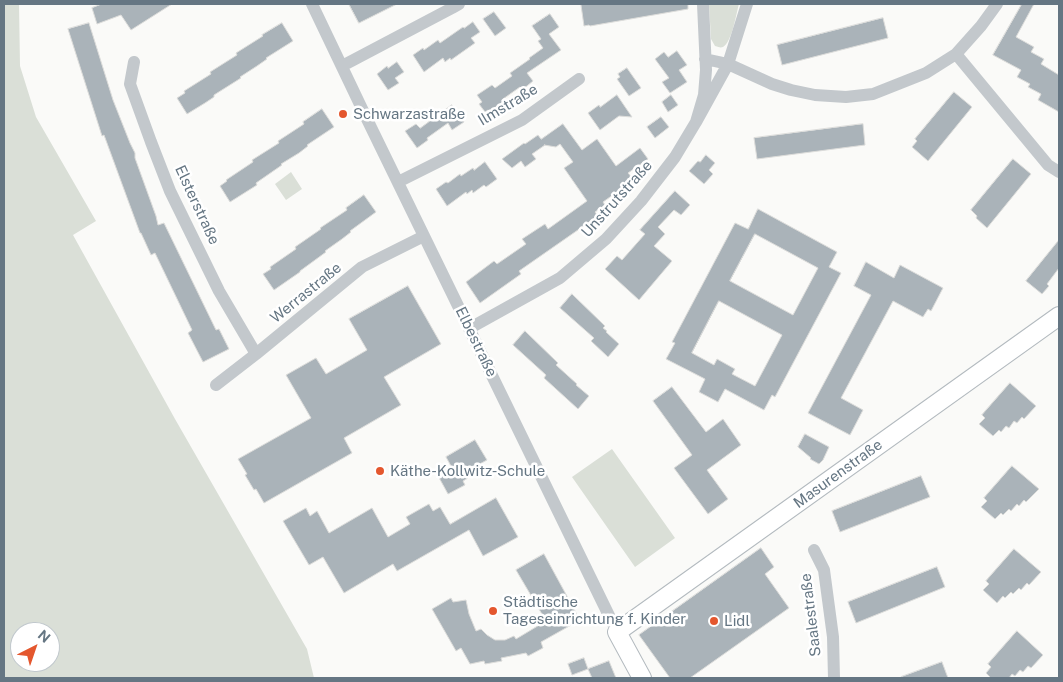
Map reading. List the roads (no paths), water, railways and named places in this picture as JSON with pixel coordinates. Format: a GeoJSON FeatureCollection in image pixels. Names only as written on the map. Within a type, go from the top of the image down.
{"type":"FeatureCollection","features":[{"type":"Feature","properties":{"kind":"main road","name":"Masurenstraße"},"geometry":{"type":"LineString","coordinates":[[618,632],[1059,316]]}},
{"type":"Feature","properties":{"kind":"main road","name":"Elbestraße"},"geometry":{"type":"LineString","coordinates":[[618,632],[642,678]]}},
{"type":"Feature","properties":{"kind":"street","name":"Elbestraße"},"geometry":{"type":"LineString","coordinates":[[312,4],[531,457],[618,632]]}},
{"type":"Feature","properties":{"kind":"street"},"geometry":{"type":"LineString","coordinates":[[342,66],[459,4]]}},
{"type":"Feature","properties":{"kind":"street","name":"Unstrutstraße"},"geometry":{"type":"LineString","coordinates":[[696,122],[704,95],[706,70],[703,4]]}},
{"type":"Feature","properties":{"kind":"street","name":"Unstrutstraße"},"geometry":{"type":"LineString","coordinates":[[470,328],[560,278],[606,239],[641,201],[675,157],[728,64],[747,4]]}},
{"type":"Feature","properties":{"kind":"street"},"geometry":{"type":"LineString","coordinates":[[705,59],[728,64],[791,90],[815,95],[846,97],[873,94],[926,73],[956,54],[981,26],[997,4]]}},
{"type":"Feature","properties":{"kind":"street"},"geometry":{"type":"LineString","coordinates":[[956,54],[1048,165],[1059,172]]}},
{"type":"Feature","properties":{"kind":"street","name":"Elsterstraße"},"geometry":{"type":"LineString","coordinates":[[134,62],[130,84],[170,191],[218,291],[256,354]]}},
{"type":"Feature","properties":{"kind":"street","name":"Ilmstraße"},"geometry":{"type":"LineString","coordinates":[[398,182],[522,120],[579,79]]}},
{"type":"Feature","properties":{"kind":"street","name":"Werrastraße"},"geometry":{"type":"LineString","coordinates":[[216,385],[362,267],[424,236]]}},
{"type":"Feature","properties":{"kind":"street","name":"Saalestraße"},"geometry":{"type":"LineString","coordinates":[[814,550],[824,570],[833,637],[834,678]]}},
{"type":"Feature","properties":{"kind":"place","name":"Schwarzastraße"},"geometry":{"type":"Point","coordinates":[343,114]}},
{"type":"Feature","properties":{"kind":"place","name":"Käthe-Kollwitz-Schule"},"geometry":{"type":"Point","coordinates":[380,471]}},
{"type":"Feature","properties":{"kind":"place","name":"Städtische Tageseinrichtung f. Kinder"},"geometry":{"type":"Point","coordinates":[493,611]}},
{"type":"Feature","properties":{"kind":"place","name":"Lidl"},"geometry":{"type":"Point","coordinates":[714,621]}}]}
